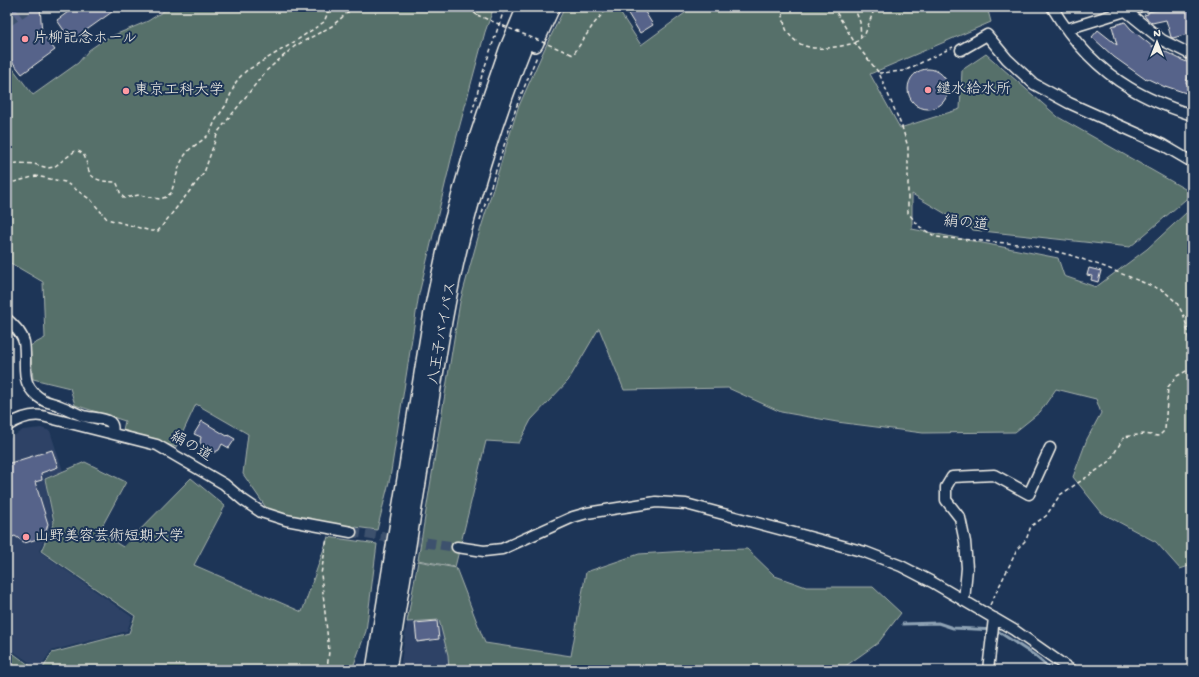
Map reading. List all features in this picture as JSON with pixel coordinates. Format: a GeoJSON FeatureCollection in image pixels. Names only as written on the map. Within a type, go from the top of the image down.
{"type":"FeatureCollection","features":[{"type":"Feature","properties":{"kind":"highway"},"geometry":{"type":"LineString","coordinates":[[490,99],[501,50],[514,7]]}},
{"type":"Feature","properties":{"kind":"highway","name":"八王子バイパス"},"geometry":{"type":"LineString","coordinates":[[374,670],[433,306],[448,236],[459,193],[490,99],[507,50],[525,7]]}},
{"type":"Feature","properties":{"kind":"highway","name":"八王子バイパス"},"geometry":{"type":"LineString","coordinates":[[388,670],[446,309],[462,239],[483,163],[509,84],[540,7]]}},
{"type":"Feature","properties":{"kind":"highway"},"geometry":{"type":"LineString","coordinates":[[483,163],[510,106],[524,68],[552,7]]}},
{"type":"Feature","properties":{"kind":"street"},"geometry":{"type":"LineString","coordinates":[[1052,7],[1088,55],[1106,71],[1129,88],[1151,100],[1192,115]]}},
{"type":"Feature","properties":{"kind":"street"},"geometry":{"type":"LineString","coordinates":[[1067,29],[1123,9],[1138,7]]}},
{"type":"Feature","properties":{"kind":"street"},"geometry":{"type":"LineString","coordinates":[[1123,9],[1162,40],[1192,55]]}},
{"type":"Feature","properties":{"kind":"street"},"geometry":{"type":"LineString","coordinates":[[961,50],[987,35],[1007,59],[1034,84],[1069,103],[1163,145],[1192,162]]}},
{"type":"Feature","properties":{"kind":"street"},"geometry":{"type":"LineString","coordinates":[[1181,50],[1192,46]]}},
{"type":"Feature","properties":{"kind":"street"},"geometry":{"type":"LineString","coordinates":[[8,320],[21,334],[24,342],[24,368],[27,384],[34,393],[44,400],[59,405],[82,416],[106,420],[111,423],[113,427],[112,433]]}},
{"type":"Feature","properties":{"kind":"street","name":"絹の道"},"geometry":{"type":"LineString","coordinates":[[7,426],[24,417],[35,415],[157,445],[224,484],[243,500],[261,512],[286,520],[351,532]]}},
{"type":"Feature","properties":{"kind":"street"},"geometry":{"type":"LineString","coordinates":[[964,601],[966,568],[965,542],[960,518],[946,500],[946,487],[952,477],[994,475],[1029,494],[1050,448]]}},
{"type":"Feature","properties":{"kind":"street"},"geometry":{"type":"LineString","coordinates":[[457,547],[484,551],[502,549],[574,517],[642,503],[671,502],[700,507],[865,552],[917,574],[964,601],[991,619],[1014,630],[1071,670]]}},
{"type":"Feature","properties":{"kind":"street"},"geometry":{"type":"LineString","coordinates":[[988,670],[993,635],[991,619]]}},
{"type":"Feature","properties":{"kind":"path"},"geometry":{"type":"LineString","coordinates":[[7,164],[19,163],[34,164],[48,168],[54,167],[74,151],[78,151],[85,157],[90,174],[98,180],[116,182],[119,191],[124,198],[134,195],[160,199],[166,197],[173,189],[180,164],[185,155],[190,149],[210,133],[215,120],[226,105],[240,76],[324,22],[330,7]]}},
{"type":"Feature","properties":{"kind":"path"},"geometry":{"type":"LineString","coordinates":[[7,184],[36,176],[65,182],[91,200],[107,219],[151,231],[158,231],[204,173],[218,132],[266,71],[295,46],[332,26],[354,7]]}},
{"type":"Feature","properties":{"kind":"path"},"geometry":{"type":"LineString","coordinates":[[471,7],[471,10],[477,15],[574,55],[608,7]]}},
{"type":"Feature","properties":{"kind":"path"},"geometry":{"type":"LineString","coordinates":[[780,7],[787,30],[796,41],[807,48],[828,48],[855,44],[865,34],[875,7]]}},
{"type":"Feature","properties":{"kind":"path","name":"絹の道"},"geometry":{"type":"LineString","coordinates":[[833,7],[855,44],[879,73],[902,127],[908,147],[908,213],[920,227],[936,237],[1028,245],[1070,255],[1105,267],[1164,291],[1177,303],[1184,316],[1190,345],[1189,395],[1192,424]]}},
{"type":"Feature","properties":{"kind":"path"},"geometry":{"type":"LineString","coordinates":[[854,7],[860,22],[861,39]]}},
{"type":"Feature","properties":{"kind":"path"},"geometry":{"type":"LineString","coordinates":[[542,46],[544,39]]}},
{"type":"Feature","properties":{"kind":"path"},"geometry":{"type":"LineString","coordinates":[[879,73],[904,71],[952,46],[961,50]]}},
{"type":"Feature","properties":{"kind":"path"},"geometry":{"type":"LineString","coordinates":[[478,225],[517,105],[538,54]]}},
{"type":"Feature","properties":{"kind":"path"},"geometry":{"type":"LineString","coordinates":[[991,619],[1018,548],[1026,540],[1031,526],[1046,516],[1060,495],[1109,462],[1124,437],[1144,434],[1159,436],[1165,430],[1168,387],[1178,376],[1190,369]]}},
{"type":"Feature","properties":{"kind":"path"},"geometry":{"type":"LineString","coordinates":[[327,670],[329,651],[321,574],[329,528]]}},
{"type":"Feature","properties":{"kind":"shaded area","name":"山野美容芸術短期大学"},"geometry":{"type":"Polygon","coordinates":[[[41,428],[50,431],[63,471],[44,478],[52,522],[39,551],[132,617],[127,631],[51,651],[39,669],[7,647],[7,440],[23,430],[41,428]]]}},
{"type":"Feature","properties":{"kind":"shaded area"},"geometry":{"type":"Polygon","coordinates":[[[439,620],[448,655],[449,670],[400,670],[407,622],[439,620]]]}},
{"type":"Feature","properties":{"kind":"green space"},"geometry":{"type":"Polygon","coordinates":[[[170,7],[494,7],[485,32],[454,147],[419,294],[390,478],[377,530],[311,521],[267,509],[243,474],[248,434],[196,404],[176,447],[123,430],[125,421],[75,405],[70,388],[33,379],[30,346],[45,338],[43,282],[7,261],[7,61],[33,95],[78,63],[89,50],[105,39],[148,21],[170,7]]]}},
{"type":"Feature","properties":{"kind":"green space"},"geometry":{"type":"Polygon","coordinates":[[[565,7],[618,7],[619,11],[641,45],[685,13],[685,7],[987,7],[991,22],[870,74],[900,128],[960,109],[962,70],[986,54],[1058,117],[1192,194],[1130,247],[973,230],[912,194],[912,229],[1058,258],[1064,276],[1096,287],[1147,249],[1186,213],[1192,212],[1192,565],[1180,569],[1156,542],[1102,513],[1073,477],[1087,439],[1101,413],[1096,399],[1056,389],[1040,412],[1015,432],[923,433],[837,422],[781,412],[728,388],[624,390],[599,328],[568,381],[531,420],[519,443],[486,441],[455,567],[418,560],[460,302],[479,234],[518,108],[565,7]]]}},
{"type":"Feature","properties":{"kind":"green space"},"geometry":{"type":"Polygon","coordinates":[[[85,462],[126,482],[99,532],[123,547],[191,478],[225,506],[194,565],[302,612],[328,537],[377,544],[366,631],[352,670],[42,670],[52,653],[129,633],[135,616],[41,551],[54,522],[45,479],[85,462]]]}},
{"type":"Feature","properties":{"kind":"green space"},"geometry":{"type":"Polygon","coordinates":[[[747,549],[775,576],[806,587],[873,587],[901,613],[878,643],[840,670],[449,670],[448,655],[439,620],[407,622],[418,561],[456,568],[485,643],[571,656],[586,572],[639,554],[747,549]]]}},
{"type":"Feature","properties":{"kind":"green space"},"geometry":{"type":"Polygon","coordinates":[[[7,649],[36,670],[7,670],[7,649]]]}},
{"type":"Feature","properties":{"kind":"building","name":"片柳記念ホール"},"geometry":{"type":"Polygon","coordinates":[[[12,7],[40,7],[42,33],[55,50],[22,74],[7,55],[7,9],[12,7]]]}},
{"type":"Feature","properties":{"kind":"building"},"geometry":{"type":"Polygon","coordinates":[[[75,7],[119,7],[71,41],[57,20],[75,7]]]}},
{"type":"Feature","properties":{"kind":"building"},"geometry":{"type":"Polygon","coordinates":[[[624,7],[642,7],[653,25],[640,33],[624,7]]]}},
{"type":"Feature","properties":{"kind":"building"},"geometry":{"type":"Polygon","coordinates":[[[1171,7],[1192,7],[1192,33],[1173,38],[1171,37],[1166,20],[1152,23],[1144,15],[1148,14],[1148,12],[1171,7]]]}},
{"type":"Feature","properties":{"kind":"building"},"geometry":{"type":"Polygon","coordinates":[[[1125,22],[1131,29],[1153,47],[1153,45],[1163,52],[1164,51],[1192,64],[1186,83],[1192,85],[1192,95],[1165,87],[1146,78],[1145,79],[1114,57],[1092,37],[1098,30],[1117,45],[1112,26],[1125,22]]]}},
{"type":"Feature","properties":{"kind":"building","name":"鑓水給水所"},"geometry":{"type":"Polygon","coordinates":[[[928,69],[942,75],[948,89],[942,103],[928,109],[914,103],[908,89],[914,75],[928,69]]]}},
{"type":"Feature","properties":{"kind":"building"},"geometry":{"type":"Polygon","coordinates":[[[1089,268],[1101,271],[1098,282],[1091,280],[1092,276],[1087,275],[1089,268]]]}},
{"type":"Feature","properties":{"kind":"building"},"geometry":{"type":"Polygon","coordinates":[[[202,421],[235,439],[229,448],[222,444],[219,450],[215,452],[210,453],[205,451],[200,442],[201,437],[194,434],[202,421]]]}},
{"type":"Feature","properties":{"kind":"building"},"geometry":{"type":"Polygon","coordinates":[[[52,450],[58,467],[41,473],[42,480],[35,482],[48,524],[45,534],[40,538],[25,543],[15,536],[7,539],[7,464],[52,450]]]}},
{"type":"Feature","properties":{"kind":"building"},"geometry":{"type":"Polygon","coordinates":[[[437,621],[439,639],[417,642],[415,623],[437,621]]]}},
{"type":"Feature","properties":{"kind":"waterway"},"geometry":{"type":"LineString","coordinates":[[903,624],[938,623],[953,628],[996,630],[1034,655],[1052,670]]}},
{"type":"Feature","properties":{"kind":"tunnel"},"geometry":{"type":"LineString","coordinates":[[7,22],[29,7]]}},
{"type":"Feature","properties":{"kind":"tunnel"},"geometry":{"type":"LineString","coordinates":[[351,532],[457,547]]}},
{"type":"Feature","properties":{"kind":"place","name":"片柳記念ホール"},"geometry":{"type":"Point","coordinates":[25,39]}},
{"type":"Feature","properties":{"kind":"place","name":"鑓水給水所"},"geometry":{"type":"Point","coordinates":[928,90]}},
{"type":"Feature","properties":{"kind":"place","name":"東京工科大学"},"geometry":{"type":"Point","coordinates":[126,91]}},
{"type":"Feature","properties":{"kind":"place","name":"山野美容芸術短期大学"},"geometry":{"type":"Point","coordinates":[26,537]}}]}
